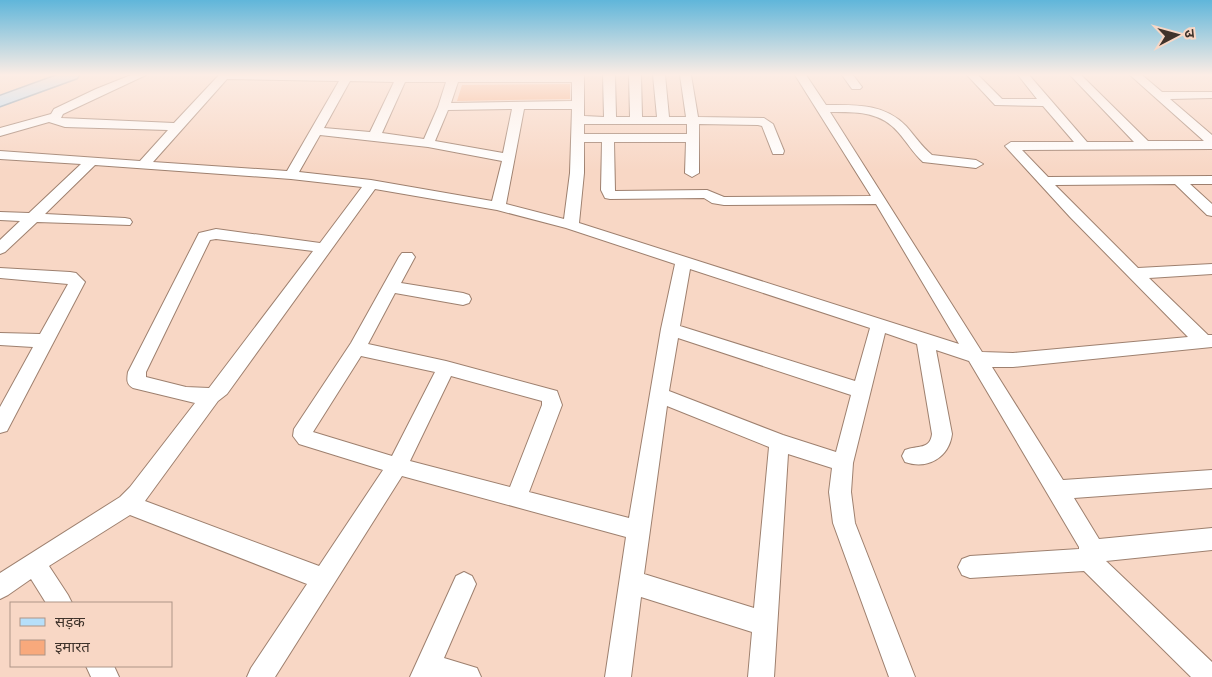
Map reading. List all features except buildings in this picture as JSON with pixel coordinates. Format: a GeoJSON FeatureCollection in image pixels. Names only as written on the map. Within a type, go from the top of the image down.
{"type":"FeatureCollection","features":[{"type":"Feature","properties":{"kind":"street"},"geometry":{"type":"LineString","coordinates":[[69,107],[58,112],[54,120],[64,123],[176,128]]}},
{"type":"Feature","properties":{"kind":"street"},"geometry":{"type":"LineString","coordinates":[[144,164],[196,107]]}},
{"type":"Feature","properties":{"kind":"street"},"geometry":{"type":"LineString","coordinates":[[291,175],[331,107]]}},
{"type":"Feature","properties":{"kind":"street"},"geometry":{"type":"LineString","coordinates":[[374,136],[388,107]]}},
{"type":"Feature","properties":{"kind":"street"},"geometry":{"type":"LineString","coordinates":[[428,143],[444,108],[479,107]]}},
{"type":"Feature","properties":{"kind":"street"},"geometry":{"type":"LineString","coordinates":[[498,206],[519,107]]}},
{"type":"Feature","properties":{"kind":"street"},"geometry":{"type":"LineString","coordinates":[[571,225],[577,173],[579,107]]}},
{"type":"Feature","properties":{"kind":"street"},"geometry":{"type":"LineString","coordinates":[[610,107],[610,120]]}},
{"type":"Feature","properties":{"kind":"street"},"geometry":{"type":"LineString","coordinates":[[636,107],[636,121]]}},
{"type":"Feature","properties":{"kind":"street"},"geometry":{"type":"LineString","coordinates":[[661,107],[663,121]]}},
{"type":"Feature","properties":{"kind":"street"},"geometry":{"type":"LineString","coordinates":[[690,107],[694,138],[692,173]]}},
{"type":"Feature","properties":{"kind":"street"},"geometry":{"type":"LineString","coordinates":[[1050,107],[1083,144]]}},
{"type":"Feature","properties":{"kind":"street"},"geometry":{"type":"LineString","coordinates":[[1106,107],[1144,145]]}},
{"type":"Feature","properties":{"kind":"street"},"geometry":{"type":"LineString","coordinates":[[1171,107],[1212,144]]}},
{"type":"Feature","properties":{"kind":"street"},"geometry":{"type":"LineString","coordinates":[[822,109],[867,109],[883,113],[894,120],[928,159],[976,164]]}},
{"type":"Feature","properties":{"kind":"street"},"geometry":{"type":"LineString","coordinates":[[822,109],[880,200],[1057,490],[1089,554],[1209,677]]}},
{"type":"Feature","properties":{"kind":"street"},"geometry":{"type":"LineString","coordinates":[[0,132],[56,116]]}},
{"type":"Feature","properties":{"kind":"street"},"geometry":{"type":"LineString","coordinates":[[578,120],[763,121],[767,124],[778,151]]}},
{"type":"Feature","properties":{"kind":"street"},"geometry":{"type":"LineString","coordinates":[[317,131],[428,143],[509,158]]}},
{"type":"Feature","properties":{"kind":"street"},"geometry":{"type":"LineString","coordinates":[[578,138],[694,138]]}},
{"type":"Feature","properties":{"kind":"street"},"geometry":{"type":"LineString","coordinates":[[608,138],[608,190],[610,195],[707,194],[717,200],[724,201],[880,200]]}},
{"type":"Feature","properties":{"kind":"street"},"geometry":{"type":"LineString","coordinates":[[1208,342],[1134,273],[1011,146],[1212,144]]}},
{"type":"Feature","properties":{"kind":"street"},"geometry":{"type":"LineString","coordinates":[[0,155],[291,175],[371,184],[498,206],[571,225],[987,360],[1013,360],[1208,342]]}},
{"type":"Feature","properties":{"kind":"street"},"geometry":{"type":"LineString","coordinates":[[0,249],[92,162]]}},
{"type":"Feature","properties":{"kind":"street"},"geometry":{"type":"LineString","coordinates":[[1178,180],[1212,212]]}},
{"type":"Feature","properties":{"kind":"street"},"geometry":{"type":"LineString","coordinates":[[1043,181],[1212,180]]}},
{"type":"Feature","properties":{"kind":"street"},"geometry":{"type":"LineString","coordinates":[[0,587],[34,563],[128,504],[211,396],[220,389],[371,184]]}},
{"type":"Feature","properties":{"kind":"street"},"geometry":{"type":"LineString","coordinates":[[0,216],[125,222]]}},
{"type":"Feature","properties":{"kind":"street"},"geometry":{"type":"LineString","coordinates":[[211,396],[193,395],[140,383],[135,377],[202,240],[209,234],[216,234],[324,248]]}},
{"type":"Feature","properties":{"kind":"street"},"geometry":{"type":"LineString","coordinates":[[407,257],[357,348],[304,429],[303,436],[397,466],[637,530]]}},
{"type":"Feature","properties":{"kind":"street"},"geometry":{"type":"LineString","coordinates":[[618,677],[637,530],[670,329],[684,261]]}},
{"type":"Feature","properties":{"kind":"street"},"geometry":{"type":"LineString","coordinates":[[1134,273],[1212,269]]}},
{"type":"Feature","properties":{"kind":"street"},"geometry":{"type":"LineString","coordinates":[[0,273],[70,278],[77,282],[0,424]]}},
{"type":"Feature","properties":{"kind":"street"},"geometry":{"type":"LineString","coordinates":[[390,287],[463,299]]}},
{"type":"Feature","properties":{"kind":"street"},"geometry":{"type":"LineString","coordinates":[[879,325],[844,463],[840,492],[844,523],[902,677]]}},
{"type":"Feature","properties":{"kind":"street"},"geometry":{"type":"LineString","coordinates":[[670,329],[862,391]]}},
{"type":"Feature","properties":{"kind":"street"},"geometry":{"type":"LineString","coordinates":[[0,339],[46,341]]}},
{"type":"Feature","properties":{"kind":"street"},"geometry":{"type":"LineString","coordinates":[[912,456],[933,452],[939,449],[942,443],[925,341]]}},
{"type":"Feature","properties":{"kind":"street"},"geometry":{"type":"LineString","coordinates":[[357,348],[446,368],[546,395],[552,400],[552,405],[516,498]]}},
{"type":"Feature","properties":{"kind":"street"},"geometry":{"type":"LineString","coordinates":[[260,677],[397,466],[446,368]]}},
{"type":"Feature","properties":{"kind":"street"},"geometry":{"type":"LineString","coordinates":[[659,396],[779,442],[844,463]]}},
{"type":"Feature","properties":{"kind":"street"},"geometry":{"type":"LineString","coordinates":[[761,677],[779,442]]}},
{"type":"Feature","properties":{"kind":"street"},"geometry":{"type":"LineString","coordinates":[[1057,490],[1212,479]]}},
{"type":"Feature","properties":{"kind":"street"},"geometry":{"type":"LineString","coordinates":[[128,504],[323,579]]}},
{"type":"Feature","properties":{"kind":"street"},"geometry":{"type":"LineString","coordinates":[[970,567],[1212,539]]}},
{"type":"Feature","properties":{"kind":"street"},"geometry":{"type":"LineString","coordinates":[[34,563],[59,602]]}},
{"type":"Feature","properties":{"kind":"street"},"geometry":{"type":"LineString","coordinates":[[631,582],[764,623]]}},
{"type":"Feature","properties":{"kind":"street"},"geometry":{"type":"LineString","coordinates":[[464,584],[426,672],[468,677]]}}]}
